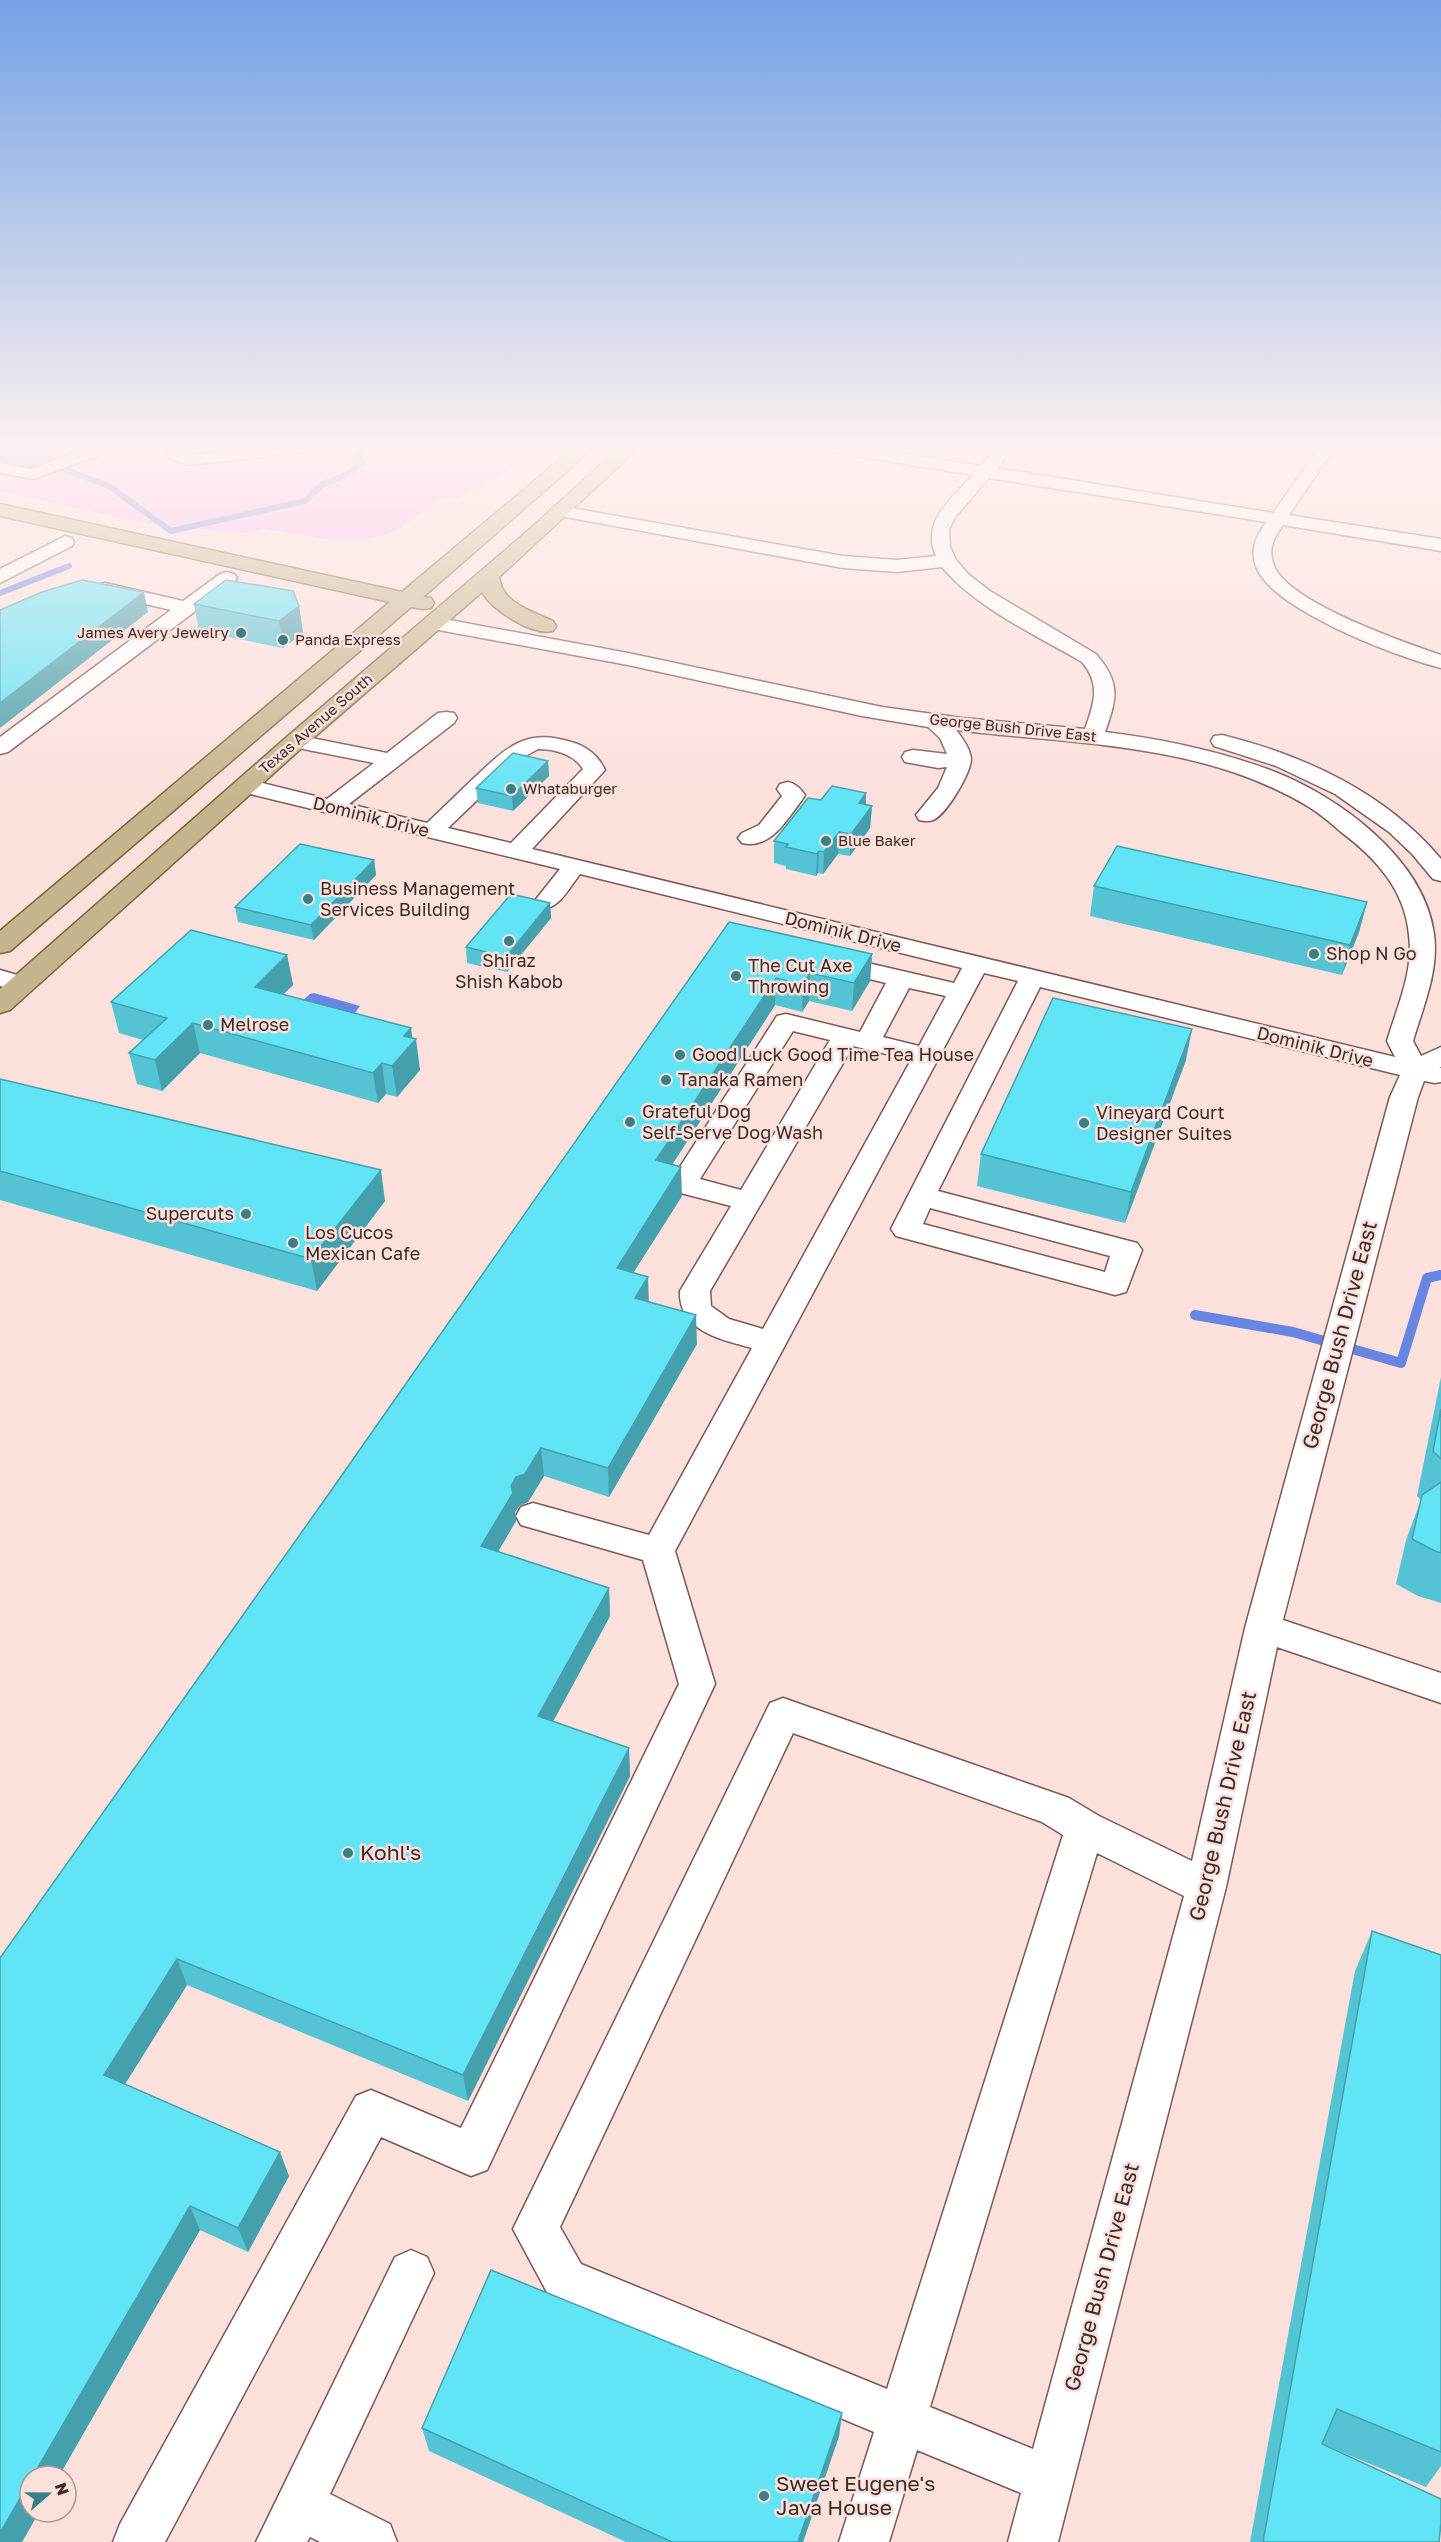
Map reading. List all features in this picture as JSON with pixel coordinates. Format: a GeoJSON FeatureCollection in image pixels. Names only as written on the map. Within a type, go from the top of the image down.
{"type":"FeatureCollection","features":[{"type":"Feature","properties":{"kind":"main road","name":"George Bush Drive East"},"geometry":{"type":"LineString","coordinates":[[162,564],[389,615],[441,615]]}},
{"type":"Feature","properties":{"kind":"main road","name":"George Bush Drive East"},"geometry":{"type":"LineString","coordinates":[[241,564],[407,600],[441,615]]}},
{"type":"Feature","properties":{"kind":"main road"},"geometry":{"type":"LineString","coordinates":[[337,585],[390,581],[439,564]]}},
{"type":"Feature","properties":{"kind":"main road","name":"Texas Avenue South"},"geometry":{"type":"LineString","coordinates":[[0,945],[447,564]]}},
{"type":"Feature","properties":{"kind":"main road","name":"Texas Avenue South"},"geometry":{"type":"LineString","coordinates":[[0,1004],[11,981],[246,786],[501,564]]}},
{"type":"Feature","properties":{"kind":"main road"},"geometry":{"type":"LineString","coordinates":[[488,575],[488,585],[496,599],[545,626]]}},
{"type":"Feature","properties":{"kind":"street"},"geometry":{"type":"LineString","coordinates":[[0,577],[25,564]]}},
{"type":"Feature","properties":{"kind":"street"},"geometry":{"type":"LineString","coordinates":[[865,564],[897,566],[921,564]]}},
{"type":"Feature","properties":{"kind":"street"},"geometry":{"type":"LineString","coordinates":[[949,564],[961,578],[983,595],[1089,658],[1101,669],[1107,683],[1096,727]]}},
{"type":"Feature","properties":{"kind":"street"},"geometry":{"type":"LineString","coordinates":[[1265,564],[1268,572],[1285,591],[1343,622],[1441,662]]}},
{"type":"Feature","properties":{"kind":"street"},"geometry":{"type":"LineString","coordinates":[[0,747],[227,578]]}},
{"type":"Feature","properties":{"kind":"street"},"geometry":{"type":"LineString","coordinates":[[89,591],[113,590],[187,608]]}},
{"type":"Feature","properties":{"kind":"street","name":"George Bush Drive East"},"geometry":{"type":"LineString","coordinates":[[441,615],[833,704],[934,721],[1185,731],[1282,760],[1331,783],[1377,810],[1437,861]]}},
{"type":"Feature","properties":{"kind":"street","name":"George Bush Drive East"},"geometry":{"type":"LineString","coordinates":[[441,615],[545,626],[889,696],[1016,711],[1096,727],[1195,753],[1245,769],[1320,805],[1355,829],[1379,851],[1404,882],[1419,915],[1423,939],[1422,963],[1400,1041],[1428,1074],[1404,1097],[1328,1377],[1263,1628],[1206,1887],[1033,2542]]}},
{"type":"Feature","properties":{"kind":"street"},"geometry":{"type":"LineString","coordinates":[[331,807],[446,718]]}},
{"type":"Feature","properties":{"kind":"street"},"geometry":{"type":"LineString","coordinates":[[927,815],[954,784],[960,759],[959,747],[948,732],[934,721]]}},
{"type":"Feature","properties":{"kind":"street"},"geometry":{"type":"LineString","coordinates":[[296,741],[391,760]]}},
{"type":"Feature","properties":{"kind":"street"},"geometry":{"type":"LineString","coordinates":[[431,832],[512,754],[519,750],[542,743],[579,752],[585,756],[594,770],[516,852]]}},
{"type":"Feature","properties":{"kind":"street"},"geometry":{"type":"LineString","coordinates":[[913,757],[938,761],[960,759]]}},
{"type":"Feature","properties":{"kind":"street","name":"Dominik Drive"},"geometry":{"type":"LineString","coordinates":[[246,786],[574,867],[968,978],[1032,978],[1428,1074]]}},
{"type":"Feature","properties":{"kind":"street"},"geometry":{"type":"LineString","coordinates":[[750,838],[767,830],[794,795],[788,789]]}},
{"type":"Feature","properties":{"kind":"street"},"geometry":{"type":"LineString","coordinates":[[545,903],[574,867]]}},
{"type":"Feature","properties":{"kind":"street"},"geometry":{"type":"LineString","coordinates":[[138,2542],[371,2111],[471,2154],[697,1684],[658,1551],[968,978],[901,979],[833,963]]}},
{"type":"Feature","properties":{"kind":"street"},"geometry":{"type":"LineString","coordinates":[[921,1196],[1127,1250],[1115,1285],[906,1229],[921,1196],[1032,978]]}},
{"type":"Feature","properties":{"kind":"street"},"geometry":{"type":"LineString","coordinates":[[771,1342],[716,1325],[703,1316],[694,1304],[695,1291],[748,1201],[857,1039],[901,979]]}},
{"type":"Feature","properties":{"kind":"street"},"geometry":{"type":"LineString","coordinates":[[748,1201],[683,1184],[786,1022],[926,1056]]}},
{"type":"Feature","properties":{"kind":"street"},"geometry":{"type":"LineString","coordinates":[[1428,1074],[1441,1055]]}},
{"type":"Feature","properties":{"kind":"street"},"geometry":{"type":"LineString","coordinates":[[534,1516],[658,1551]]}},
{"type":"Feature","properties":{"kind":"street"},"geometry":{"type":"LineString","coordinates":[[1263,1628],[1441,1688]]}},
{"type":"Feature","properties":{"kind":"street"},"geometry":{"type":"LineString","coordinates":[[1048,2480],[565,2280],[536,2229],[783,1714],[1054,1810],[1085,1828],[1206,1887]]}},
{"type":"Feature","properties":{"kind":"street"},"geometry":{"type":"LineString","coordinates":[[864,2542],[1085,1828]]}},
{"type":"Feature","properties":{"kind":"street"},"geometry":{"type":"LineString","coordinates":[[372,2542],[290,2523],[411,2273]]}},
{"type":"Feature","properties":{"kind":"water"},"geometry":{"type":"Polygon","coordinates":[[[314,993],[360,1006],[348,1022],[295,1007],[314,993]]]}},
{"type":"Feature","properties":{"kind":"building"},"geometry":{"type":"Polygon","coordinates":[[[82,580],[144,592],[0,703],[0,610],[42,592],[82,580]]]}},
{"type":"Feature","properties":{"kind":"building"},"geometry":{"type":"Polygon","coordinates":[[[226,580],[293,591],[299,606],[279,621],[194,604],[226,580]]]}},
{"type":"Feature","properties":{"kind":"building"},"geometry":{"type":"Polygon","coordinates":[[[513,753],[548,761],[512,796],[476,788],[513,753]]]}},
{"type":"Feature","properties":{"kind":"building"},"geometry":{"type":"Polygon","coordinates":[[[832,786],[866,793],[859,803],[872,806],[851,834],[839,832],[824,852],[819,851],[817,854],[786,847],[788,844],[774,841],[808,798],[821,800],[832,786]]]}},
{"type":"Feature","properties":{"kind":"building","name":"Business Management Services Building"},"geometry":{"type":"Polygon","coordinates":[[[300,844],[374,860],[311,925],[235,907],[300,844]]]}},
{"type":"Feature","properties":{"kind":"building"},"geometry":{"type":"Polygon","coordinates":[[[1117,846],[1367,902],[1350,945],[1094,886],[1117,846]]]}},
{"type":"Feature","properties":{"kind":"building"},"geometry":{"type":"Polygon","coordinates":[[[511,894],[550,903],[506,957],[466,947],[511,894]]]}},
{"type":"Feature","properties":{"kind":"building"},"geometry":{"type":"Polygon","coordinates":[[[729,922],[872,954],[854,983],[810,973],[803,984],[776,978],[656,1160],[681,1167],[617,1268],[648,1277],[635,1298],[696,1315],[608,1468],[541,1448],[525,1474],[516,1477],[511,1486],[513,1493],[481,1546],[609,1588],[538,1716],[629,1748],[463,2075],[177,1959],[104,2075],[280,2152],[238,2228],[190,2206],[40,2464],[18,2464],[18,2502],[0,2533],[0,1958],[328,1495],[729,922]]]}},
{"type":"Feature","properties":{"kind":"building"},"geometry":{"type":"Polygon","coordinates":[[[191,930],[287,955],[255,987],[411,1028],[404,1036],[416,1039],[392,1066],[382,1063],[373,1073],[193,1023],[155,1060],[129,1053],[167,1018],[111,1002],[191,930]]]}},
{"type":"Feature","properties":{"kind":"building","name":"Vineyard Court Designer Suites"},"geometry":{"type":"Polygon","coordinates":[[[1053,998],[1192,1029],[1131,1192],[981,1154],[1053,998]]]}},
{"type":"Feature","properties":{"kind":"building"},"geometry":{"type":"Polygon","coordinates":[[[0,1079],[381,1170],[311,1259],[0,1171],[0,1079]]]}},
{"type":"Feature","properties":{"kind":"building"},"geometry":{"type":"Polygon","coordinates":[[[1441,1409],[1441,1459],[1433,1451],[1441,1409]]]}},
{"type":"Feature","properties":{"kind":"building"},"geometry":{"type":"Polygon","coordinates":[[[1441,1482],[1441,1553],[1412,1539],[1422,1495],[1441,1482]]]}},
{"type":"Feature","properties":{"kind":"building"},"geometry":{"type":"Polygon","coordinates":[[[1372,1931],[1441,1955],[1441,2452],[1337,2409],[1322,2444],[1441,2499],[1439,2542],[1263,2542],[1372,1931]]]}},
{"type":"Feature","properties":{"kind":"building"},"geometry":{"type":"Polygon","coordinates":[[[491,2270],[842,2413],[798,2542],[672,2542],[422,2428],[491,2270]]]}},
{"type":"Feature","properties":{"kind":"waterway"},"geometry":{"type":"LineString","coordinates":[[0,593],[69,566]]}},
{"type":"Feature","properties":{"kind":"waterway"},"geometry":{"type":"LineString","coordinates":[[1195,1315],[1293,1332],[1401,1363],[1427,1278],[1441,1275]]}},
{"type":"Feature","properties":{"kind":"place","name":"James Avery Jewelry"},"geometry":{"type":"Point","coordinates":[241,633]}},
{"type":"Feature","properties":{"kind":"place","name":"Panda Express"},"geometry":{"type":"Point","coordinates":[283,640]}},
{"type":"Feature","properties":{"kind":"place","name":"Whataburger"},"geometry":{"type":"Point","coordinates":[511,789]}},
{"type":"Feature","properties":{"kind":"place","name":"Blue Baker"},"geometry":{"type":"Point","coordinates":[826,841]}},
{"type":"Feature","properties":{"kind":"place","name":"Business Management Services Building"},"geometry":{"type":"Point","coordinates":[308,899]}},
{"type":"Feature","properties":{"kind":"place","name":"Shiraz Shish Kabob"},"geometry":{"type":"Point","coordinates":[509,941]}},
{"type":"Feature","properties":{"kind":"place","name":"Shop N Go"},"geometry":{"type":"Point","coordinates":[1314,954]}},
{"type":"Feature","properties":{"kind":"place","name":"The Cut Axe Throwing"},"geometry":{"type":"Point","coordinates":[736,976]}},
{"type":"Feature","properties":{"kind":"place","name":"Melrose"},"geometry":{"type":"Point","coordinates":[208,1025]}},
{"type":"Feature","properties":{"kind":"place","name":"Good Luck Good Time Tea House"},"geometry":{"type":"Point","coordinates":[680,1055]}},
{"type":"Feature","properties":{"kind":"place","name":"Tanaka Ramen"},"geometry":{"type":"Point","coordinates":[666,1080]}},
{"type":"Feature","properties":{"kind":"place","name":"Grateful Dog Self-Serve Dog Wash"},"geometry":{"type":"Point","coordinates":[630,1122]}},
{"type":"Feature","properties":{"kind":"place","name":"Vineyard Court Designer Suites"},"geometry":{"type":"Point","coordinates":[1084,1123]}},
{"type":"Feature","properties":{"kind":"place","name":"Supercuts"},"geometry":{"type":"Point","coordinates":[246,1214]}},
{"type":"Feature","properties":{"kind":"place","name":"Los Cucos Mexican Cafe"},"geometry":{"type":"Point","coordinates":[293,1243]}},
{"type":"Feature","properties":{"kind":"place","name":"Kohl's"},"geometry":{"type":"Point","coordinates":[348,1853]}},
{"type":"Feature","properties":{"kind":"place","name":"Sweet Eugene's Java House"},"geometry":{"type":"Point","coordinates":[764,2496]}}]}
